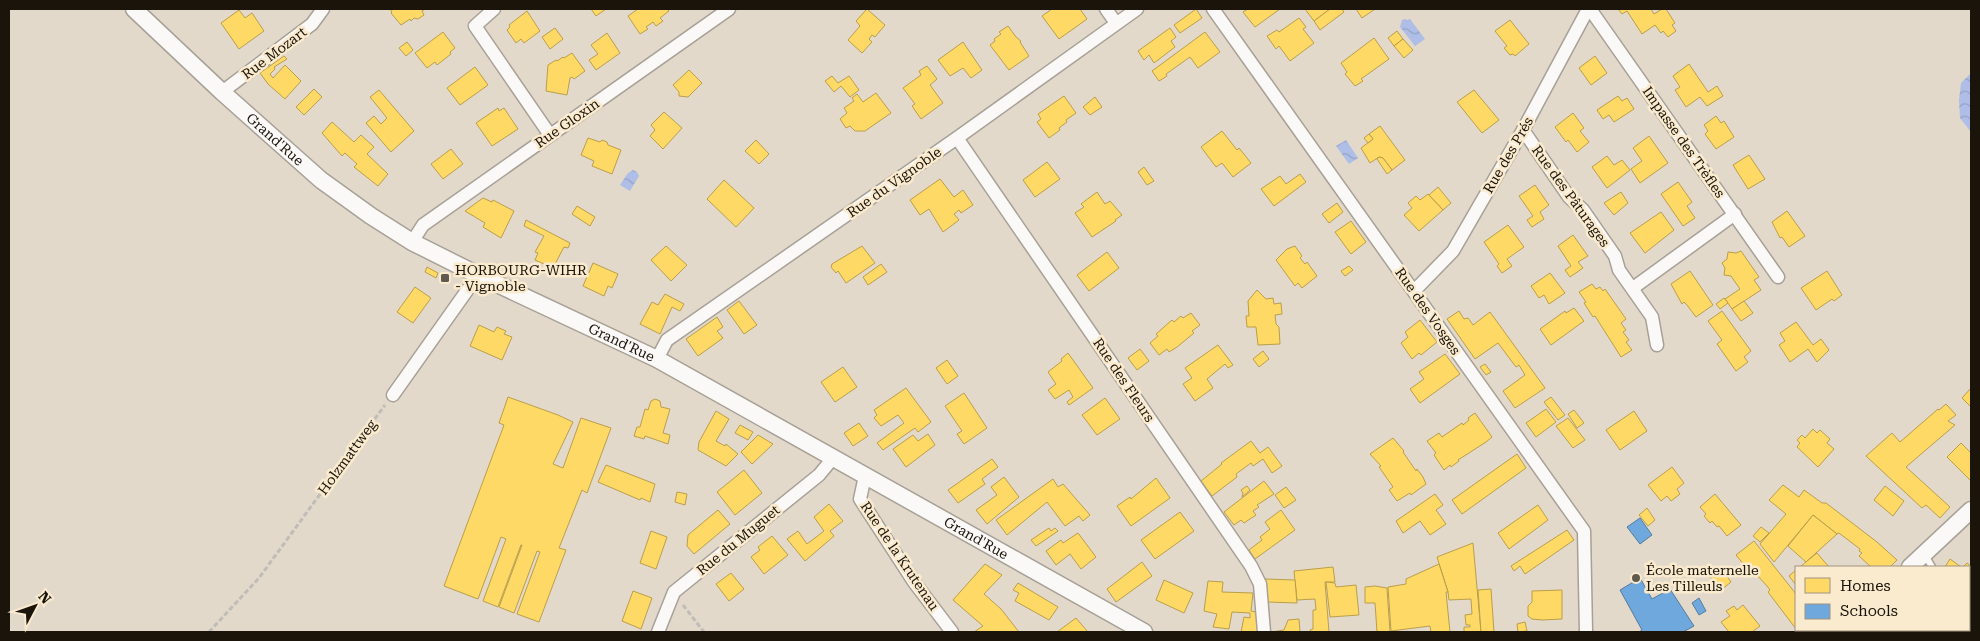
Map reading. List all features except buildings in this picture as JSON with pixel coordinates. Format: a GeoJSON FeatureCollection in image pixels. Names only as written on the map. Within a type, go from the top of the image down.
{"type":"FeatureCollection","features":[{"type":"Feature","properties":{"kind":"street","name":"Grand'Rue"},"geometry":{"type":"LineString","coordinates":[[134,9],[222,92],[321,180],[371,216],[412,242],[657,359],[1144,632]]}},
{"type":"Feature","properties":{"kind":"street","name":"Rue Mozart"},"geometry":{"type":"LineString","coordinates":[[222,92],[312,24],[322,9]]}},
{"type":"Feature","properties":{"kind":"street"},"geometry":{"type":"LineString","coordinates":[[494,9],[475,26],[550,135]]}},
{"type":"Feature","properties":{"kind":"street","name":"Rue Gloxin"},"geometry":{"type":"LineString","coordinates":[[412,242],[423,225],[729,9]]}},
{"type":"Feature","properties":{"kind":"street"},"geometry":{"type":"LineString","coordinates":[[1106,9],[1116,24]]}},
{"type":"Feature","properties":{"kind":"street","name":"Rue du Vignoble"},"geometry":{"type":"LineString","coordinates":[[657,359],[668,340],[957,138],[1137,9]]}},
{"type":"Feature","properties":{"kind":"street","name":"Rue des Vosges"},"geometry":{"type":"LineString","coordinates":[[1213,9],[1584,531],[1586,632]]}},
{"type":"Feature","properties":{"kind":"street","name":"Rue des Prés"},"geometry":{"type":"LineString","coordinates":[[1414,291],[1452,251],[1523,130],[1589,9]]}},
{"type":"Feature","properties":{"kind":"street","name":"Impasse des Trèfles"},"geometry":{"type":"LineString","coordinates":[[1589,9],[1778,277]]}},
{"type":"Feature","properties":{"kind":"street","name":"Rue des Pâturages"},"geometry":{"type":"LineString","coordinates":[[1523,130],[1569,197],[1583,210],[1615,256],[1619,270],[1652,317],[1657,345]]}},
{"type":"Feature","properties":{"kind":"street","name":"Rue des Fleurs"},"geometry":{"type":"LineString","coordinates":[[957,138],[1251,566],[1260,584],[1264,632]]}},
{"type":"Feature","properties":{"kind":"street"},"geometry":{"type":"LineString","coordinates":[[1633,288],[1735,214]]}},
{"type":"Feature","properties":{"kind":"street"},"geometry":{"type":"LineString","coordinates":[[393,395],[478,275]]}},
{"type":"Feature","properties":{"kind":"street","name":"Rue du Muguet"},"geometry":{"type":"LineString","coordinates":[[658,632],[674,592],[819,474],[833,458]]}},
{"type":"Feature","properties":{"kind":"street","name":"Rue de la Krutenau"},"geometry":{"type":"LineString","coordinates":[[865,476],[860,499],[914,582],[952,632]]}},
{"type":"Feature","properties":{"kind":"street"},"geometry":{"type":"LineString","coordinates":[[1913,566],[1929,561],[1971,510]]}},
{"type":"Feature","properties":{"kind":"path","name":"Holzmattweg"},"geometry":{"type":"LineString","coordinates":[[209,632],[260,578],[393,395]]}},
{"type":"Feature","properties":{"kind":"path"},"geometry":{"type":"LineString","coordinates":[[674,592],[704,632]]}},
{"type":"Feature","properties":{"kind":"water"},"geometry":{"type":"Polygon","coordinates":[[[1410,19],[1425,39],[1415,46],[1400,27],[1402,20],[1410,19]]]}},
{"type":"Feature","properties":{"kind":"water"},"geometry":{"type":"Polygon","coordinates":[[[1971,73],[1971,132],[1960,118],[1959,100],[1961,83],[1971,73]]]}},
{"type":"Feature","properties":{"kind":"water"},"geometry":{"type":"Polygon","coordinates":[[[1346,140],[1358,158],[1349,164],[1336,146],[1346,140]]]}},
{"type":"Feature","properties":{"kind":"water"},"geometry":{"type":"Polygon","coordinates":[[[633,170],[639,176],[630,191],[620,185],[628,173],[633,170]]]}},
{"type":"Feature","properties":{"kind":"place","name":"HORBOURG-WIHR - Vignoble"},"geometry":{"type":"Point","coordinates":[445,278]}},
{"type":"Feature","properties":{"kind":"place","name":"École maternelle Les Tilleuls"},"geometry":{"type":"Point","coordinates":[1636,578]}}]}
